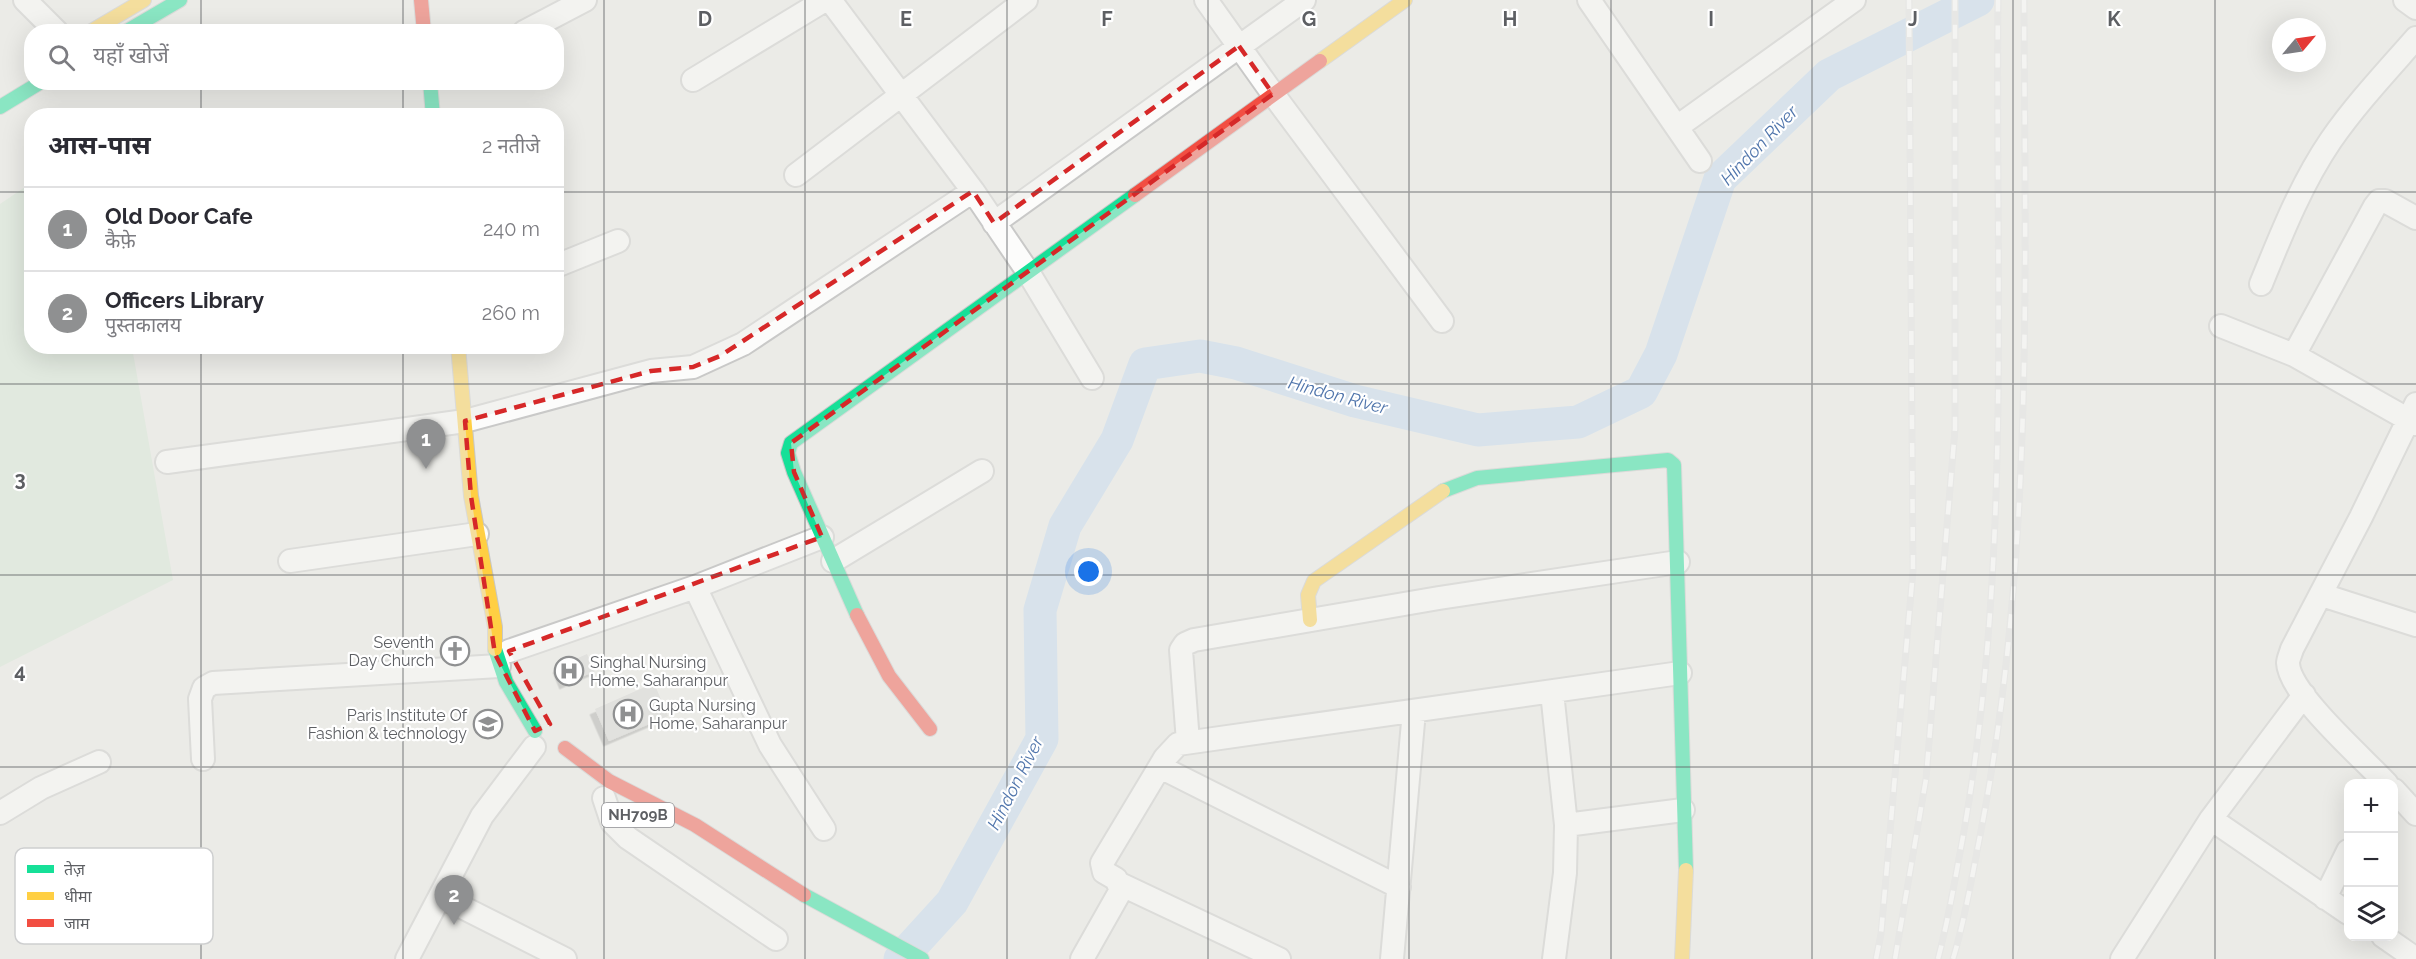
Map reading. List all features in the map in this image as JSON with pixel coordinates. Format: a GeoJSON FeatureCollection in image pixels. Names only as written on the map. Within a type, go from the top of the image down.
{"type":"FeatureCollection","features":[{"type":"Feature","properties":{"kind":"main road"},"geometry":{"type":"LineString","coordinates":[[107,21],[144,0]]}},
{"type":"Feature","properties":{"kind":"main road"},"geometry":{"type":"LineString","coordinates":[[107,21],[180,0]]}},
{"type":"Feature","properties":{"kind":"main road"},"geometry":{"type":"LineString","coordinates":[[420,0],[423,24]]}},
{"type":"Feature","properties":{"kind":"main road"},"geometry":{"type":"LineString","coordinates":[[930,729],[889,676],[862,627],[794,472],[788,453],[791,443],[1405,0]]}},
{"type":"Feature","properties":{"kind":"main road"},"geometry":{"type":"LineString","coordinates":[[0,107],[28,90]]}},
{"type":"Feature","properties":{"kind":"main road"},"geometry":{"type":"LineString","coordinates":[[431,90],[432,108]]}},
{"type":"Feature","properties":{"kind":"main road"},"geometry":{"type":"LineString","coordinates":[[459,354],[471,496],[495,627],[542,749]]}},
{"type":"Feature","properties":{"kind":"main road"},"geometry":{"type":"LineString","coordinates":[[1310,620],[1307,598],[1308,589],[1314,580],[1442,491],[1477,478],[1668,460],[1674,465],[1686,906],[1682,959]]}},
{"type":"Feature","properties":{"kind":"main road"},"geometry":{"type":"LineString","coordinates":[[542,749],[550,724]]}},
{"type":"Feature","properties":{"kind":"main road"},"geometry":{"type":"LineString","coordinates":[[542,749],[566,748],[564,732]]}},
{"type":"Feature","properties":{"kind":"main road","name":"NH709B"},"geometry":{"type":"LineString","coordinates":[[566,748],[609,781],[695,825],[792,888],[922,959]]}},
{"type":"Feature","properties":{"kind":"main road","name":"NH709B"},"geometry":{"type":"LineString","coordinates":[[598,794],[626,810]]}},
{"type":"Feature","properties":{"kind":"main road","name":"NH709B"},"geometry":{"type":"LineString","coordinates":[[688,839],[735,853]]}},
{"type":"Feature","properties":{"kind":"street"},"geometry":{"type":"LineString","coordinates":[[26,0],[49,24]]}},
{"type":"Feature","properties":{"kind":"street"},"geometry":{"type":"LineString","coordinates":[[539,24],[585,0]]}},
{"type":"Feature","properties":{"kind":"street"},"geometry":{"type":"LineString","coordinates":[[693,80],[827,0],[972,191],[1028,272],[1092,378]]}},
{"type":"Feature","properties":{"kind":"street"},"geometry":{"type":"LineString","coordinates":[[1206,0],[1442,321]]}},
{"type":"Feature","properties":{"kind":"street"},"geometry":{"type":"LineString","coordinates":[[994,223],[1304,0]]}},
{"type":"Feature","properties":{"kind":"street"},"geometry":{"type":"LineString","coordinates":[[1589,0],[1700,161]]}},
{"type":"Feature","properties":{"kind":"street"},"geometry":{"type":"LineString","coordinates":[[1677,127],[1854,0]]}},
{"type":"Feature","properties":{"kind":"street"},"geometry":{"type":"LineString","coordinates":[[2405,0],[2416,8]]}},
{"type":"Feature","properties":{"kind":"street"},"geometry":{"type":"LineString","coordinates":[[796,175],[1023,1]]}},
{"type":"Feature","properties":{"kind":"street"},"geometry":{"type":"LineString","coordinates":[[2261,284],[2290,214],[2331,141],[2358,104],[2416,38]]}},
{"type":"Feature","properties":{"kind":"street"},"geometry":{"type":"LineString","coordinates":[[167,462],[465,421],[651,370],[693,367],[743,344],[972,191]]}},
{"type":"Feature","properties":{"kind":"street"},"geometry":{"type":"LineString","coordinates":[[2294,355],[2379,201],[2385,201],[2416,218]]}},
{"type":"Feature","properties":{"kind":"street"},"geometry":{"type":"LineString","coordinates":[[564,263],[618,241]]}},
{"type":"Feature","properties":{"kind":"street"},"geometry":{"type":"LineString","coordinates":[[2221,326],[2294,355],[2413,416],[2292,649],[2288,662],[2293,678],[2304,695],[2382,779]]}},
{"type":"Feature","properties":{"kind":"street"},"geometry":{"type":"LineString","coordinates":[[833,561],[982,471]]}},
{"type":"Feature","properties":{"kind":"street"},"geometry":{"type":"LineString","coordinates":[[290,561],[477,534]]}},
{"type":"Feature","properties":{"kind":"street"},"geometry":{"type":"LineString","coordinates":[[203,759],[200,699],[204,688],[213,683],[509,661],[822,537]]}},
{"type":"Feature","properties":{"kind":"street"},"geometry":{"type":"LineString","coordinates":[[1188,742],[1181,659],[1185,644],[1194,640],[1678,562]]}},
{"type":"Feature","properties":{"kind":"street"},"geometry":{"type":"LineString","coordinates":[[695,587],[766,738],[824,829]]}},
{"type":"Feature","properties":{"kind":"street"},"geometry":{"type":"LineString","coordinates":[[2322,595],[2416,625]]}},
{"type":"Feature","properties":{"kind":"street"},"geometry":{"type":"LineString","coordinates":[[1279,959],[1120,884],[1104,872],[1102,863],[1170,750],[1188,742],[1680,673]]}},
{"type":"Feature","properties":{"kind":"street"},"geometry":{"type":"LineString","coordinates":[[1552,692],[1566,825],[1565,873],[1554,959]]}},
{"type":"Feature","properties":{"kind":"street"},"geometry":{"type":"LineString","coordinates":[[2122,959],[2211,819],[2304,695]]}},
{"type":"Feature","properties":{"kind":"street"},"geometry":{"type":"LineString","coordinates":[[1392,959],[1414,711]]}},
{"type":"Feature","properties":{"kind":"street"},"geometry":{"type":"LineString","coordinates":[[407,959],[482,816],[542,749]]}},
{"type":"Feature","properties":{"kind":"street"},"geometry":{"type":"LineString","coordinates":[[0,813],[41,788],[99,762]]}},
{"type":"Feature","properties":{"kind":"street"},"geometry":{"type":"LineString","coordinates":[[1160,767],[1399,887]]}},
{"type":"Feature","properties":{"kind":"street"},"geometry":{"type":"LineString","coordinates":[[598,794],[612,822],[628,838],[776,939]]}},
{"type":"Feature","properties":{"kind":"street"},"geometry":{"type":"LineString","coordinates":[[2398,795],[2416,814]]}},
{"type":"Feature","properties":{"kind":"street"},"geometry":{"type":"LineString","coordinates":[[1566,825],[1683,810]]}},
{"type":"Feature","properties":{"kind":"street"},"geometry":{"type":"LineString","coordinates":[[2211,819],[2344,910]]}},
{"type":"Feature","properties":{"kind":"street"},"geometry":{"type":"LineString","coordinates":[[2325,898],[2344,861]]}},
{"type":"Feature","properties":{"kind":"street"},"geometry":{"type":"LineString","coordinates":[[1092,956],[1119,896],[1120,884]]}},
{"type":"Feature","properties":{"kind":"street"},"geometry":{"type":"LineString","coordinates":[[440,896],[566,959]]}},
{"type":"Feature","properties":{"kind":"street"},"geometry":{"type":"LineString","coordinates":[[2390,941],[2416,958]]}},
{"type":"Feature","properties":{"kind":"highlighted area"},"geometry":{"type":"Polygon","coordinates":[[[1239,46],[1273,94],[791,443],[794,472],[822,537],[509,651],[550,724],[535,731],[495,654],[471,496],[465,421],[651,371],[693,367],[720,356],[973,191],[994,223],[1239,46]]]}},
{"type":"Feature","properties":{"kind":"green space"},"geometry":{"type":"Polygon","coordinates":[[[24,188],[24,354],[133,354],[173,580],[0,667],[0,204],[24,188]]]}},
{"type":"Feature","properties":{"kind":"building"},"geometry":{"type":"Polygon","coordinates":[[[587,654],[595,671],[565,684],[558,667],[587,654]]]}},
{"type":"Feature","properties":{"kind":"building"},"geometry":{"type":"Polygon","coordinates":[[[654,683],[668,716],[609,741],[595,709],[654,683]]]}},
{"type":"Feature","properties":{"kind":"waterway","name":"Hindon River"},"geometry":{"type":"LineString","coordinates":[[900,959],[952,902],[1042,739],[1040,610],[1065,526],[1117,440],[1145,364],[1200,356],[1236,363],[1355,401],[1478,430],[1578,422],[1641,392],[1661,354],[1720,179],[1829,75],[1978,0]]}},
{"type":"Feature","properties":{"kind":"railway"},"geometry":{"type":"LineString","coordinates":[[1876,959],[1881,934],[1913,571],[1909,0]]}},
{"type":"Feature","properties":{"kind":"railway"},"geometry":{"type":"LineString","coordinates":[[1895,959],[1926,779],[1955,429],[1955,0]]}},
{"type":"Feature","properties":{"kind":"railway"},"geometry":{"type":"LineString","coordinates":[[1938,959],[1964,831],[1979,728],[1989,625],[1998,417],[1998,0]]}},
{"type":"Feature","properties":{"kind":"railway"},"geometry":{"type":"LineString","coordinates":[[1953,959],[1980,836],[1997,733],[2010,629],[2018,524],[2025,315],[2024,0]]}},
{"type":"Feature","properties":{"kind":"traffic: fast"},"geometry":{"type":"LineString","coordinates":[[139,24],[180,0]]}},
{"type":"Feature","properties":{"kind":"traffic: fast"},"geometry":{"type":"LineString","coordinates":[[0,107],[28,90]]}},
{"type":"Feature","properties":{"kind":"traffic: fast"},"geometry":{"type":"LineString","coordinates":[[431,90],[432,108]]}},
{"type":"Feature","properties":{"kind":"traffic: fast"},"geometry":{"type":"LineString","coordinates":[[857,615],[794,472],[788,453],[791,443],[1135,195]]}},
{"type":"Feature","properties":{"kind":"traffic: fast"},"geometry":{"type":"LineString","coordinates":[[1443,491],[1477,478],[1668,460],[1674,465],[1686,870]]}},
{"type":"Feature","properties":{"kind":"traffic: fast"},"geometry":{"type":"LineString","coordinates":[[495,649],[506,682],[535,731]]}},
{"type":"Feature","properties":{"kind":"traffic: fast"},"geometry":{"type":"LineString","coordinates":[[804,895],[922,959]]}},
{"type":"Feature","properties":{"kind":"traffic: slow"},"geometry":{"type":"LineString","coordinates":[[104,24],[144,0]]}},
{"type":"Feature","properties":{"kind":"traffic: slow"},"geometry":{"type":"LineString","coordinates":[[1320,61],[1405,0]]}},
{"type":"Feature","properties":{"kind":"traffic: slow"},"geometry":{"type":"LineString","coordinates":[[459,354],[471,496],[495,627],[495,649]]}},
{"type":"Feature","properties":{"kind":"traffic: slow"},"geometry":{"type":"LineString","coordinates":[[1310,620],[1308,595],[1314,581],[1443,491]]}},
{"type":"Feature","properties":{"kind":"traffic: slow"},"geometry":{"type":"LineString","coordinates":[[1682,959],[1686,870]]}},
{"type":"Feature","properties":{"kind":"traffic: jam"},"geometry":{"type":"LineString","coordinates":[[421,0],[423,24]]}},
{"type":"Feature","properties":{"kind":"traffic: jam"},"geometry":{"type":"LineString","coordinates":[[1135,195],[1320,61]]}},
{"type":"Feature","properties":{"kind":"traffic: jam"},"geometry":{"type":"LineString","coordinates":[[857,615],[889,676],[930,729]]}},
{"type":"Feature","properties":{"kind":"traffic: jam"},"geometry":{"type":"LineString","coordinates":[[565,748],[609,781],[695,825],[804,895]]}},
{"type":"Feature","properties":{"kind":"place","name":"Old Door Cafe"},"geometry":{"type":"Point","coordinates":[426,469]}},
{"type":"Feature","properties":{"kind":"place","name":"Seventh Day Church"},"geometry":{"type":"Point","coordinates":[455,651]}},
{"type":"Feature","properties":{"kind":"place","name":"Singhal Nursing Home, Saharanpur"},"geometry":{"type":"Point","coordinates":[569,671]}},
{"type":"Feature","properties":{"kind":"place","name":"Gupta Nursing Home, Saharanpur"},"geometry":{"type":"Point","coordinates":[628,714]}},
{"type":"Feature","properties":{"kind":"place","name":"Paris Institute Of Fashion & technology"},"geometry":{"type":"Point","coordinates":[488,724]}},
{"type":"Feature","properties":{"kind":"place","name":"Officers Library"},"geometry":{"type":"Point","coordinates":[454,925]}}]}
